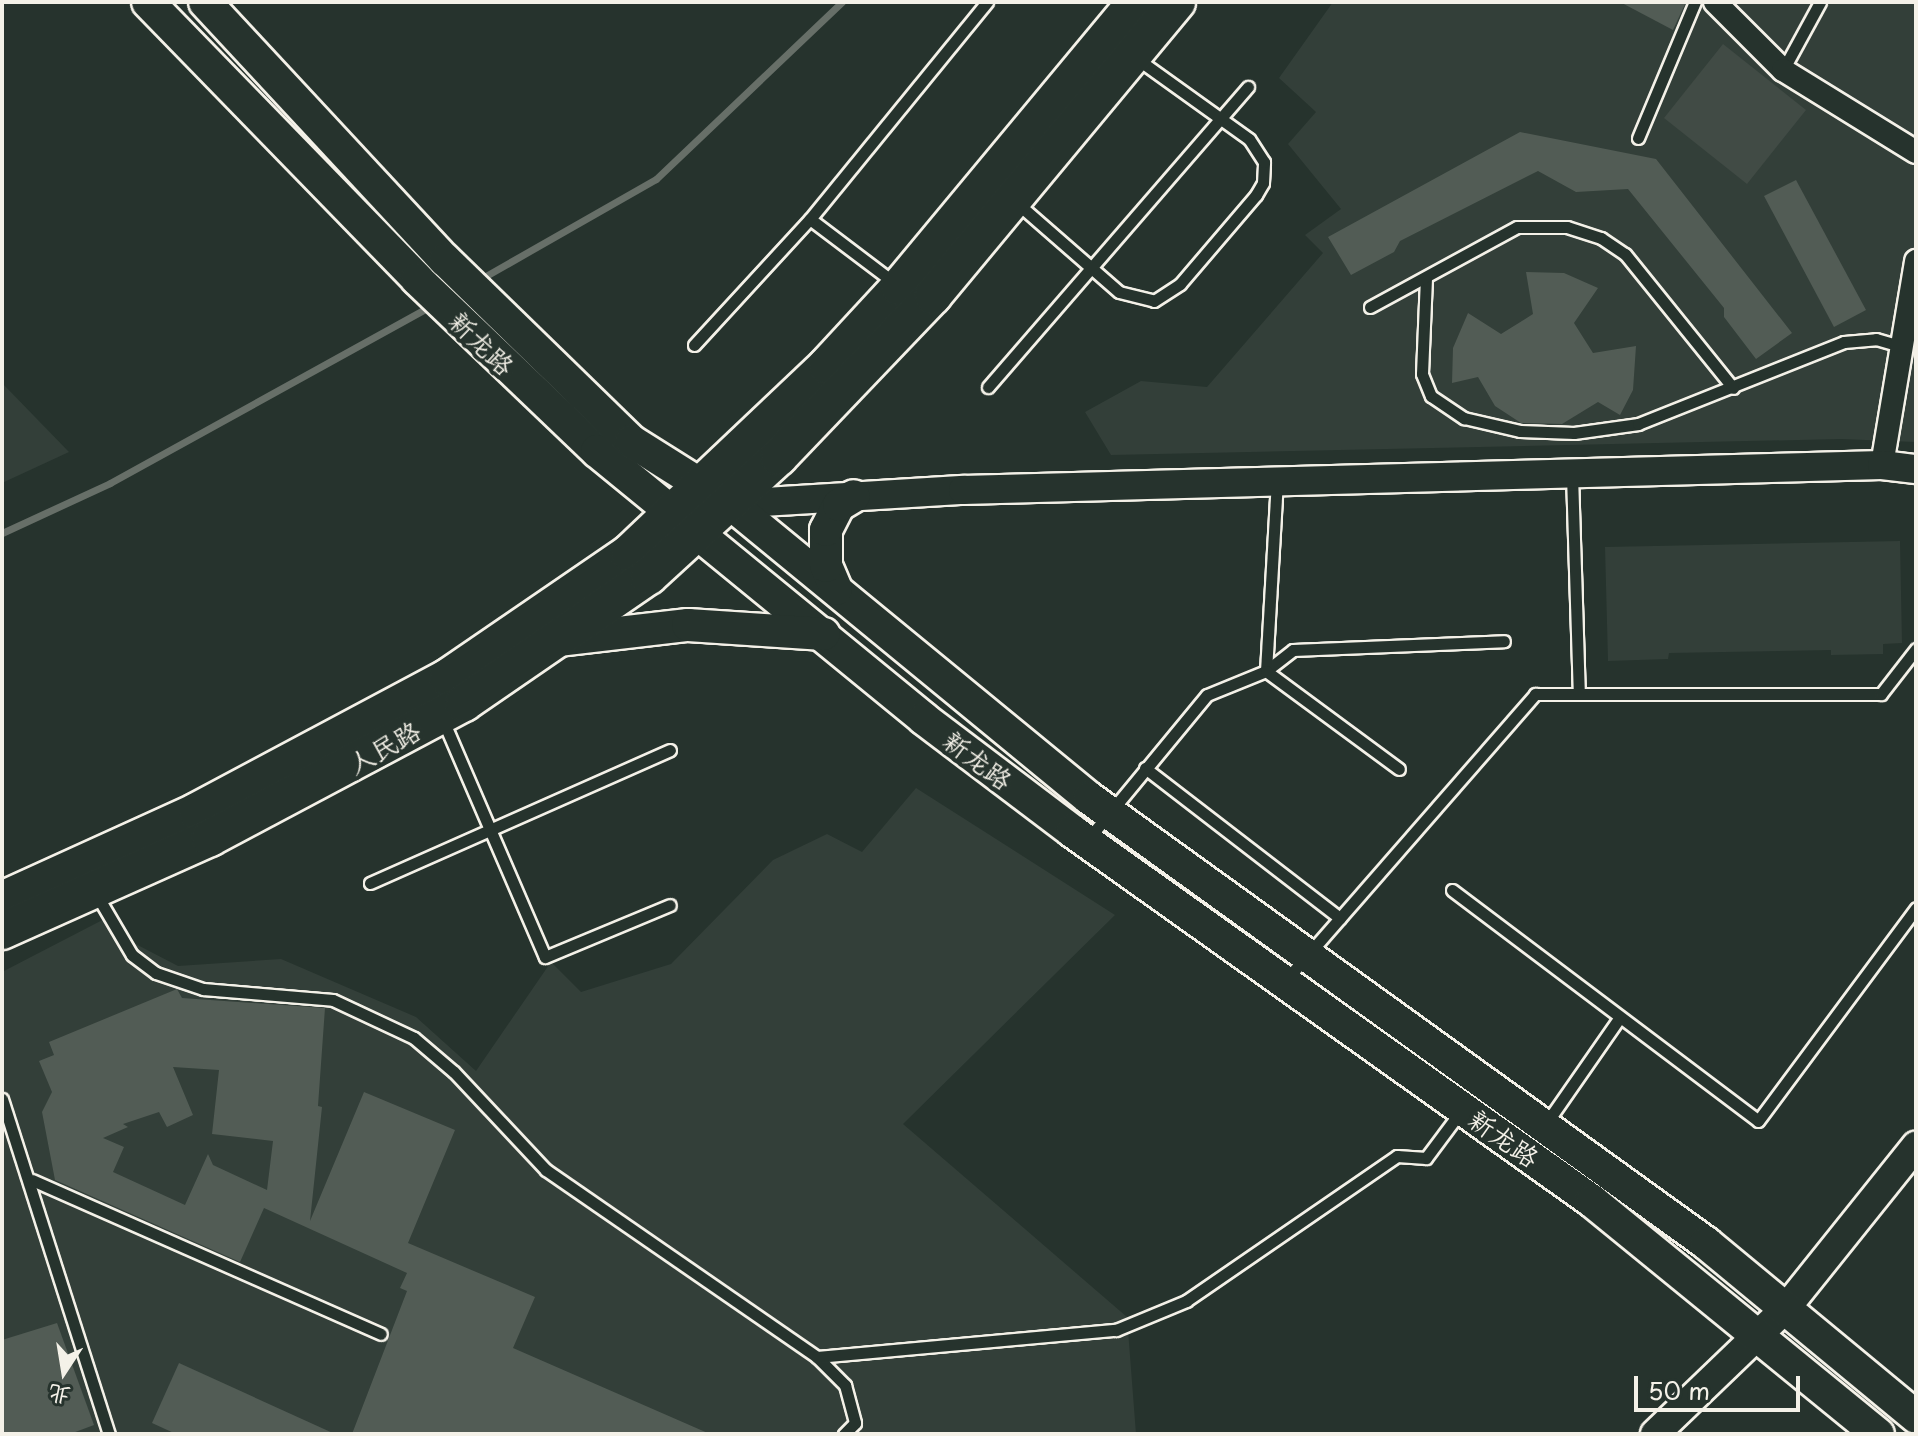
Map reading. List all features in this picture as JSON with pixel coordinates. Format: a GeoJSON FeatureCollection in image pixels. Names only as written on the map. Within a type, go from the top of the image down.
{"type":"FeatureCollection","features":[{"type":"Feature","properties":{"kind":"main road","name":"新龙路"},"geometry":{"type":"LineString","coordinates":[[148,2],[417,279],[631,441],[689,510],[824,634],[924,719],[1086,841],[1592,1201],[1878,1434]]}},
{"type":"Feature","properties":{"kind":"main road","name":"新龙路"},"geometry":{"type":"LineString","coordinates":[[205,2],[445,260],[522,361]]}},
{"type":"Feature","properties":{"kind":"main road"},"geometry":{"type":"LineString","coordinates":[[689,510],[899,287],[1136,2]]}},
{"type":"Feature","properties":{"kind":"main road","name":"人民路"},"geometry":{"type":"LineString","coordinates":[[435,702],[689,510],[731,504],[933,296],[1177,2]]}},
{"type":"Feature","properties":{"kind":"main road"},"geometry":{"type":"LineString","coordinates":[[836,589],[826,566],[826,530],[839,505],[854,496]]}},
{"type":"Feature","properties":{"kind":"main road","name":"新龙路"},"geometry":{"type":"LineString","coordinates":[[731,504],[1110,813],[1310,953],[1545,1125],[1786,1308],[1916,1417]]}},
{"type":"Feature","properties":{"kind":"main road","name":"人民路"},"geometry":{"type":"LineString","coordinates":[[2,931],[277,770],[435,702],[555,641],[649,576],[689,510]]}},
{"type":"Feature","properties":{"kind":"main road"},"geometry":{"type":"LineString","coordinates":[[555,641],[688,625],[824,634]]}},
{"type":"Feature","properties":{"kind":"main road","name":"人民路"},"geometry":{"type":"LineString","coordinates":[[2,900],[88,878]]}},
{"type":"Feature","properties":{"kind":"street"},"geometry":{"type":"LineString","coordinates":[[1715,2],[1783,70],[1916,152]]}},
{"type":"Feature","properties":{"kind":"street"},"geometry":{"type":"LineString","coordinates":[[1882,465],[1916,261]]}},
{"type":"Feature","properties":{"kind":"street"},"geometry":{"type":"LineString","coordinates":[[731,504],[854,496],[1277,482],[1882,465],[1916,469]]}},
{"type":"Feature","properties":{"kind":"street"},"geometry":{"type":"LineString","coordinates":[[1655,1434],[1786,1308],[1916,1146]]}},
{"type":"Feature","properties":{"kind":"lane"},"geometry":{"type":"LineString","coordinates":[[694,345],[810,219],[987,2]]}},
{"type":"Feature","properties":{"kind":"lane"},"geometry":{"type":"LineString","coordinates":[[1638,138],[1695,2]]}},
{"type":"Feature","properties":{"kind":"lane"},"geometry":{"type":"LineString","coordinates":[[1783,70],[1820,2]]}},
{"type":"Feature","properties":{"kind":"lane"},"geometry":{"type":"LineString","coordinates":[[1013,199],[1119,292],[1136,299],[1162,299],[1180,284],[1263,183],[1264,162],[1257,149],[1133,55]]}},
{"type":"Feature","properties":{"kind":"lane"},"geometry":{"type":"LineString","coordinates":[[988,387],[1248,87]]}},
{"type":"Feature","properties":{"kind":"lane"},"geometry":{"type":"LineString","coordinates":[[810,219],[899,287]]}},
{"type":"Feature","properties":{"kind":"lane"},"geometry":{"type":"LineString","coordinates":[[1370,307],[1517,227],[1584,231],[1625,254],[1733,388]]}},
{"type":"Feature","properties":{"kind":"lane"},"geometry":{"type":"LineString","coordinates":[[1426,278],[1422,374],[1431,396],[1464,418],[1520,431],[1574,433],[1648,421],[1844,342],[1876,339],[1901,346]]}},
{"type":"Feature","properties":{"kind":"lane"},"geometry":{"type":"LineString","coordinates":[[1572,475],[1579,694]]}},
{"type":"Feature","properties":{"kind":"lane"},"geometry":{"type":"LineString","coordinates":[[1266,671],[1277,482]]}},
{"type":"Feature","properties":{"kind":"lane"},"geometry":{"type":"LineString","coordinates":[[1086,841],[1207,695],[1266,671],[1293,650],[1504,641]]}},
{"type":"Feature","properties":{"kind":"lane"},"geometry":{"type":"LineString","coordinates":[[1284,982],[1535,694],[1881,694],[1916,649]]}},
{"type":"Feature","properties":{"kind":"lane"},"geometry":{"type":"LineString","coordinates":[[1266,671],[1399,769]]}},
{"type":"Feature","properties":{"kind":"lane"},"geometry":{"type":"LineString","coordinates":[[435,702],[492,828],[545,957],[670,905]]}},
{"type":"Feature","properties":{"kind":"lane"},"geometry":{"type":"LineString","coordinates":[[370,883],[670,750]]}},
{"type":"Feature","properties":{"kind":"lane"},"geometry":{"type":"LineString","coordinates":[[1145,768],[1340,918]]}},
{"type":"Feature","properties":{"kind":"lane"},"geometry":{"type":"LineString","coordinates":[[88,878],[132,955],[156,973],[203,989],[333,1000],[414,1038],[454,1072],[546,1170],[817,1357],[845,1385],[855,1423],[844,1434]]}},
{"type":"Feature","properties":{"kind":"lane"},"geometry":{"type":"LineString","coordinates":[[1452,890],[1758,1121],[1916,908]]}},
{"type":"Feature","properties":{"kind":"lane"},"geometry":{"type":"LineString","coordinates":[[1545,1125],[1620,1017]]}},
{"type":"Feature","properties":{"kind":"lane"},"geometry":{"type":"LineString","coordinates":[[2,1099],[32,1180],[109,1434]]}},
{"type":"Feature","properties":{"kind":"lane"},"geometry":{"type":"LineString","coordinates":[[817,1357],[1116,1330],[1186,1301],[1397,1156],[1426,1158],[1463,1109]]}},
{"type":"Feature","properties":{"kind":"lane"},"geometry":{"type":"LineString","coordinates":[[32,1180],[381,1334]]}},
{"type":"Feature","properties":{"kind":"shaded area"},"geometry":{"type":"Polygon","coordinates":[[[1333,2],[1916,2],[1916,442],[1841,439],[1111,455],[1085,412],[1141,381],[1207,387],[1323,253],[1305,235],[1341,209],[1288,144],[1316,112],[1279,78],[1333,2]]]}},
{"type":"Feature","properties":{"kind":"shaded area"},"geometry":{"type":"Polygon","coordinates":[[[1723,44],[1806,110],[1747,184],[1664,118],[1723,44]]]}},
{"type":"Feature","properties":{"kind":"shaded area"},"geometry":{"type":"Polygon","coordinates":[[[2,383],[69,452],[2,483],[2,383]]]}},
{"type":"Feature","properties":{"kind":"shaded area"},"geometry":{"type":"Polygon","coordinates":[[[1900,541],[1902,643],[1883,644],[1883,654],[1831,655],[1831,650],[1669,653],[1668,659],[1608,661],[1605,547],[1900,541]]]}},
{"type":"Feature","properties":{"kind":"shaded area"},"geometry":{"type":"Polygon","coordinates":[[[916,788],[1115,915],[903,1124],[1127,1317],[1136,1434],[2,1434],[2,972],[116,913],[126,939],[178,966],[281,959],[416,1017],[476,1071],[551,962],[581,992],[671,964],[773,860],[827,834],[862,852],[916,788]]]}},
{"type":"Feature","properties":{"kind":"building"},"geometry":{"type":"Polygon","coordinates":[[[1620,2],[1686,2],[1673,30],[1620,2]]]}},
{"type":"Feature","properties":{"kind":"building"},"geometry":{"type":"Polygon","coordinates":[[[1520,132],[1656,159],[1792,333],[1756,359],[1724,317],[1724,308],[1628,189],[1576,192],[1538,171],[1400,241],[1394,252],[1351,275],[1328,237],[1520,132]]]}},
{"type":"Feature","properties":{"kind":"building"},"geometry":{"type":"Polygon","coordinates":[[[1796,180],[1866,310],[1834,327],[1764,196],[1796,180]]]}},
{"type":"Feature","properties":{"kind":"building"},"geometry":{"type":"Polygon","coordinates":[[[1526,272],[1564,273],[1598,288],[1574,323],[1593,353],[1636,346],[1633,390],[1620,415],[1598,402],[1562,424],[1521,423],[1495,406],[1478,377],[1452,383],[1453,348],[1468,313],[1501,334],[1533,314],[1526,272]]]}},
{"type":"Feature","properties":{"kind":"building"},"geometry":{"type":"Polygon","coordinates":[[[177,989],[182,998],[325,1008],[318,1106],[322,1107],[310,1221],[364,1092],[455,1130],[408,1243],[535,1297],[513,1348],[710,1434],[352,1434],[407,1291],[400,1288],[407,1273],[264,1208],[240,1262],[55,1180],[42,1112],[52,1092],[39,1061],[54,1055],[49,1042],[177,989]],[[173,1067],[193,1115],[167,1127],[159,1112],[123,1124],[128,1127],[103,1138],[124,1147],[113,1172],[185,1205],[208,1154],[213,1165],[267,1190],[273,1141],[212,1134],[219,1070],[173,1067]]]}},
{"type":"Feature","properties":{"kind":"building"},"geometry":{"type":"Polygon","coordinates":[[[57,1323],[94,1425],[70,1434],[2,1434],[2,1340],[57,1323]]]}},
{"type":"Feature","properties":{"kind":"building"},"geometry":{"type":"Polygon","coordinates":[[[179,1363],[335,1434],[176,1434],[152,1423],[179,1363]]]}},
{"type":"Feature","properties":{"kind":"waterway"},"geometry":{"type":"LineString","coordinates":[[477,281],[656,179],[842,2]]}},
{"type":"Feature","properties":{"kind":"waterway"},"geometry":{"type":"LineString","coordinates":[[2,533],[110,483],[431,306]]}}]}
